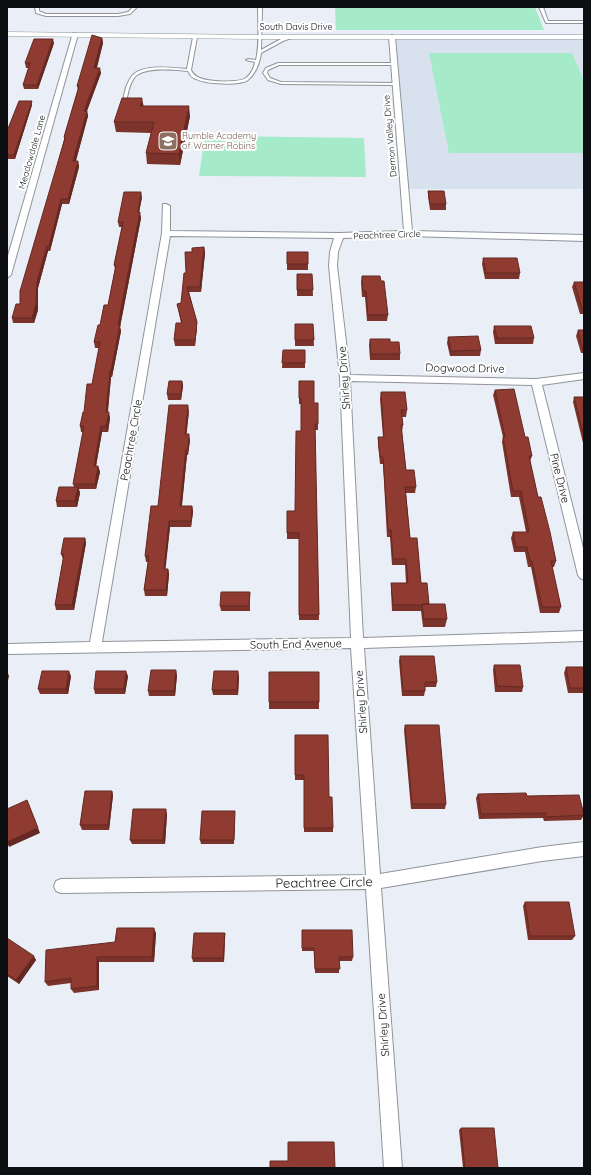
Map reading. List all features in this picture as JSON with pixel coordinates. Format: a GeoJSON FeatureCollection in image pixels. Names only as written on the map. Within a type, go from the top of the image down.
{"type":"FeatureCollection","features":[{"type":"Feature","properties":{"kind":"street","name":"South Davis Drive"},"geometry":{"type":"LineString","coordinates":[[7,34],[196,37],[584,36]]}},
{"type":"Feature","properties":{"kind":"street","name":"Meadowdale Lane"},"geometry":{"type":"LineString","coordinates":[[7,275],[75,34]]}},
{"type":"Feature","properties":{"kind":"street","name":"Demon Valley Drive"},"geometry":{"type":"LineString","coordinates":[[392,37],[408,233]]}},
{"type":"Feature","properties":{"kind":"street","name":"Peachtree Circle"},"geometry":{"type":"LineString","coordinates":[[95,648],[166,233],[166,206]]}},
{"type":"Feature","properties":{"kind":"street","name":"Peachtree Circle"},"geometry":{"type":"LineString","coordinates":[[166,233],[339,236],[408,233],[584,238]]}},
{"type":"Feature","properties":{"kind":"street","name":"Shirley Drive"},"geometry":{"type":"LineString","coordinates":[[339,236],[334,252],[333,266],[345,378],[357,643],[392,1168]]}},
{"type":"Feature","properties":{"kind":"street","name":"Dogwood Drive"},"geometry":{"type":"LineString","coordinates":[[345,378],[536,382],[584,376]]}},
{"type":"Feature","properties":{"kind":"street","name":"Pine Drive"},"geometry":{"type":"LineString","coordinates":[[536,382],[584,575]]}},
{"type":"Feature","properties":{"kind":"street","name":"South End Avenue"},"geometry":{"type":"LineString","coordinates":[[7,649],[357,643],[584,636]]}},
{"type":"Feature","properties":{"kind":"street","name":"Peachtree Circle"},"geometry":{"type":"LineString","coordinates":[[61,886],[374,882],[542,854],[584,849]]}},
{"type":"Feature","properties":{"kind":"lane"},"geometry":{"type":"LineString","coordinates":[[37,7],[37,12],[46,15],[118,15],[129,13],[136,7]]}},
{"type":"Feature","properties":{"kind":"lane"},"geometry":{"type":"LineString","coordinates":[[196,37],[190,70],[190,73],[194,77],[203,81],[246,80],[251,76],[258,61],[260,52],[260,7]]}},
{"type":"Feature","properties":{"kind":"lane"},"geometry":{"type":"LineString","coordinates":[[541,7],[547,22],[584,22]]}},
{"type":"Feature","properties":{"kind":"lane"},"geometry":{"type":"LineString","coordinates":[[260,52],[282,40],[292,37]]}},
{"type":"Feature","properties":{"kind":"lane"},"geometry":{"type":"LineString","coordinates":[[248,60],[258,61]]}},
{"type":"Feature","properties":{"kind":"lane"},"geometry":{"type":"LineString","coordinates":[[394,64],[278,64],[267,69],[265,73],[269,79],[281,83],[395,84]]}},
{"type":"Feature","properties":{"kind":"lane"},"geometry":{"type":"LineString","coordinates":[[124,102],[132,77],[136,73],[148,70],[190,70]]}},
{"type":"Feature","properties":{"kind":"shaded area"},"geometry":{"type":"Polygon","coordinates":[[[584,36],[584,189],[404,189],[392,37],[584,36]]]}},
{"type":"Feature","properties":{"kind":"green space"},"geometry":{"type":"Polygon","coordinates":[[[335,7],[535,7],[544,30],[336,30],[335,7]]]}},
{"type":"Feature","properties":{"kind":"green space"},"geometry":{"type":"Polygon","coordinates":[[[429,53],[572,53],[584,81],[584,153],[449,153],[429,53]]]}},
{"type":"Feature","properties":{"kind":"green space"},"geometry":{"type":"Polygon","coordinates":[[[205,136],[364,138],[366,177],[199,176],[205,136]]]}},
{"type":"Feature","properties":{"kind":"building"},"geometry":{"type":"Polygon","coordinates":[[[92,35],[102,38],[94,68],[100,68],[84,111],[87,111],[73,161],[78,161],[68,199],[61,199],[49,246],[47,246],[37,282],[36,304],[32,318],[12,318],[16,304],[20,304],[20,291],[65,138],[64,137],[79,86],[77,86],[92,35]]]}},
{"type":"Feature","properties":{"kind":"building"},"geometry":{"type":"Polygon","coordinates":[[[34,39],[53,39],[37,85],[23,85],[30,63],[25,63],[34,39]]]}},
{"type":"Feature","properties":{"kind":"building"},"geometry":{"type":"Polygon","coordinates":[[[122,98],[142,98],[140,106],[189,106],[179,154],[146,153],[154,122],[114,122],[122,98]]]}},
{"type":"Feature","properties":{"kind":"building"},"geometry":{"type":"Polygon","coordinates":[[[19,101],[32,101],[14,155],[7,155],[7,131],[19,101]]]}},
{"type":"Feature","properties":{"kind":"building"},"geometry":{"type":"Polygon","coordinates":[[[428,191],[444,191],[446,204],[430,204],[428,191]]]}},
{"type":"Feature","properties":{"kind":"building"},"geometry":{"type":"Polygon","coordinates":[[[124,192],[141,192],[138,212],[140,212],[118,325],[120,325],[110,371],[106,412],[109,412],[106,426],[101,426],[94,466],[98,466],[95,484],[73,484],[84,426],[80,426],[84,412],[87,384],[92,384],[100,342],[94,342],[98,325],[100,325],[104,305],[108,305],[116,265],[114,265],[123,222],[118,222],[124,192]]]}},
{"type":"Feature","properties":{"kind":"building"},"geometry":{"type":"Polygon","coordinates":[[[204,247],[200,287],[187,287],[197,322],[195,340],[174,340],[176,323],[182,323],[177,304],[181,303],[184,273],[186,273],[185,252],[192,252],[192,248],[204,247]]]}},
{"type":"Feature","properties":{"kind":"building"},"geometry":{"type":"Polygon","coordinates":[[[287,252],[308,252],[308,264],[287,264],[287,252]]]}},
{"type":"Feature","properties":{"kind":"building"},"geometry":{"type":"Polygon","coordinates":[[[483,258],[517,258],[520,273],[486,273],[483,258]]]}},
{"type":"Feature","properties":{"kind":"building"},"geometry":{"type":"Polygon","coordinates":[[[297,274],[312,274],[313,290],[297,290],[297,274]]]}},
{"type":"Feature","properties":{"kind":"building"},"geometry":{"type":"Polygon","coordinates":[[[362,276],[380,276],[381,281],[384,281],[388,315],[368,315],[366,291],[363,291],[362,276]]]}},
{"type":"Feature","properties":{"kind":"building"},"geometry":{"type":"Polygon","coordinates":[[[574,282],[584,282],[584,308],[582,308],[574,282]]]}},
{"type":"Feature","properties":{"kind":"building"},"geometry":{"type":"Polygon","coordinates":[[[295,324],[313,324],[314,340],[295,340],[295,324]]]}},
{"type":"Feature","properties":{"kind":"building"},"geometry":{"type":"Polygon","coordinates":[[[494,326],[531,326],[534,338],[497,338],[494,326]]]}},
{"type":"Feature","properties":{"kind":"building"},"geometry":{"type":"Polygon","coordinates":[[[578,330],[584,330],[584,347],[582,347],[578,330]]]}},
{"type":"Feature","properties":{"kind":"building"},"geometry":{"type":"Polygon","coordinates":[[[478,336],[481,350],[451,351],[448,337],[478,336]]]}},
{"type":"Feature","properties":{"kind":"building"},"geometry":{"type":"Polygon","coordinates":[[[370,339],[390,339],[390,342],[399,342],[400,354],[371,354],[370,339]]]}},
{"type":"Feature","properties":{"kind":"building"},"geometry":{"type":"Polygon","coordinates":[[[283,350],[305,350],[305,363],[282,363],[283,350]]]}},
{"type":"Feature","properties":{"kind":"building"},"geometry":{"type":"Polygon","coordinates":[[[169,381],[182,381],[181,394],[167,394],[169,381]]]}},
{"type":"Feature","properties":{"kind":"building"},"geometry":{"type":"Polygon","coordinates":[[[299,381],[314,381],[314,403],[318,403],[318,424],[315,424],[319,615],[299,615],[299,533],[287,533],[287,511],[295,511],[296,431],[301,431],[301,398],[299,398],[299,381]]]}},
{"type":"Feature","properties":{"kind":"building"},"geometry":{"type":"Polygon","coordinates":[[[514,389],[525,437],[528,437],[532,456],[529,456],[538,497],[541,497],[550,532],[556,561],[551,561],[561,607],[542,607],[532,561],[530,561],[527,547],[516,547],[513,532],[529,532],[521,491],[513,491],[503,437],[505,437],[495,390],[514,389]]]}},
{"type":"Feature","properties":{"kind":"building"},"geometry":{"type":"Polygon","coordinates":[[[381,392],[405,392],[407,410],[401,410],[403,425],[401,425],[406,470],[414,470],[416,487],[405,487],[410,538],[417,538],[421,583],[427,583],[429,604],[393,605],[391,583],[408,583],[406,559],[393,559],[391,530],[388,530],[383,457],[380,457],[378,437],[384,437],[381,392]]]}},
{"type":"Feature","properties":{"kind":"building"},"geometry":{"type":"Polygon","coordinates":[[[574,397],[584,397],[584,436],[574,397]]]}},
{"type":"Feature","properties":{"kind":"building"},"geometry":{"type":"Polygon","coordinates":[[[169,405],[188,405],[185,434],[189,434],[188,449],[186,449],[180,506],[192,506],[191,521],[169,521],[164,569],[168,569],[166,590],[144,590],[149,556],[145,556],[151,506],[158,506],[169,405]]]}},
{"type":"Feature","properties":{"kind":"building"},"geometry":{"type":"Polygon","coordinates":[[[59,487],[78,487],[75,501],[56,501],[59,487]]]}},
{"type":"Feature","properties":{"kind":"building"},"geometry":{"type":"Polygon","coordinates":[[[64,538],[85,538],[72,605],[55,605],[64,554],[61,554],[64,538]]]}},
{"type":"Feature","properties":{"kind":"building"},"geometry":{"type":"Polygon","coordinates":[[[221,592],[250,592],[249,606],[220,606],[221,592]]]}},
{"type":"Feature","properties":{"kind":"building"},"geometry":{"type":"Polygon","coordinates":[[[422,604],[445,604],[447,619],[424,619],[422,604]]]}},
{"type":"Feature","properties":{"kind":"building"},"geometry":{"type":"Polygon","coordinates":[[[400,656],[434,656],[437,682],[425,682],[425,691],[403,691],[400,656]]]}},
{"type":"Feature","properties":{"kind":"building"},"geometry":{"type":"Polygon","coordinates":[[[494,665],[520,665],[523,687],[497,686],[494,665]]]}},
{"type":"Feature","properties":{"kind":"building"},"geometry":{"type":"Polygon","coordinates":[[[566,667],[584,667],[584,688],[570,688],[566,667]]]}},
{"type":"Feature","properties":{"kind":"building"},"geometry":{"type":"Polygon","coordinates":[[[151,670],[176,670],[174,691],[148,691],[151,670]]]}},
{"type":"Feature","properties":{"kind":"building"},"geometry":{"type":"Polygon","coordinates":[[[42,671],[69,671],[66,689],[38,689],[42,671]]]}},
{"type":"Feature","properties":{"kind":"building"},"geometry":{"type":"Polygon","coordinates":[[[96,671],[126,671],[124,689],[94,689],[96,671]]]}},
{"type":"Feature","properties":{"kind":"building"},"geometry":{"type":"Polygon","coordinates":[[[214,671],[238,671],[237,690],[212,690],[214,671]]]}},
{"type":"Feature","properties":{"kind":"building"},"geometry":{"type":"Polygon","coordinates":[[[269,672],[319,672],[319,702],[269,702],[269,672]]]}},
{"type":"Feature","properties":{"kind":"building"},"geometry":{"type":"Polygon","coordinates":[[[405,725],[439,725],[446,804],[412,804],[405,725]]]}},
{"type":"Feature","properties":{"kind":"building"},"geometry":{"type":"Polygon","coordinates":[[[295,735],[328,735],[329,797],[332,797],[333,828],[304,828],[304,775],[295,775],[295,735]]]}},
{"type":"Feature","properties":{"kind":"building"},"geometry":{"type":"Polygon","coordinates":[[[85,791],[112,791],[108,825],[80,825],[85,791]]]}},
{"type":"Feature","properties":{"kind":"building"},"geometry":{"type":"Polygon","coordinates":[[[526,793],[527,796],[579,795],[584,815],[546,817],[546,813],[481,814],[478,794],[526,793]]]}},
{"type":"Feature","properties":{"kind":"building"},"geometry":{"type":"Polygon","coordinates":[[[27,800],[38,828],[7,842],[7,809],[27,800]]]}},
{"type":"Feature","properties":{"kind":"building"},"geometry":{"type":"Polygon","coordinates":[[[133,809],[166,809],[163,840],[130,840],[133,809]]]}},
{"type":"Feature","properties":{"kind":"building"},"geometry":{"type":"Polygon","coordinates":[[[202,811],[235,811],[234,840],[200,840],[202,811]]]}},
{"type":"Feature","properties":{"kind":"building"},"geometry":{"type":"Polygon","coordinates":[[[525,902],[569,902],[575,936],[530,936],[525,902]]]}},
{"type":"Feature","properties":{"kind":"building"},"geometry":{"type":"Polygon","coordinates":[[[117,928],[154,928],[152,957],[97,957],[97,986],[71,989],[71,978],[45,982],[46,950],[115,942],[117,928]]]}},
{"type":"Feature","properties":{"kind":"building"},"geometry":{"type":"Polygon","coordinates":[[[302,930],[352,930],[353,957],[339,957],[340,969],[315,969],[314,948],[302,948],[302,930]]]}},
{"type":"Feature","properties":{"kind":"building"},"geometry":{"type":"Polygon","coordinates":[[[194,933],[225,933],[223,958],[192,958],[194,933]]]}},
{"type":"Feature","properties":{"kind":"building"},"geometry":{"type":"Polygon","coordinates":[[[7,938],[34,956],[16,980],[7,974],[7,938]]]}},
{"type":"Feature","properties":{"kind":"building"},"geometry":{"type":"Polygon","coordinates":[[[461,1128],[494,1128],[498,1168],[465,1168],[461,1128]]]}},
{"type":"Feature","properties":{"kind":"building"},"geometry":{"type":"Polygon","coordinates":[[[288,1142],[334,1142],[335,1168],[270,1168],[270,1161],[288,1161],[288,1142]]]}},
{"type":"Feature","properties":{"kind":"place","name":"Rumble Academy of Warner Robins"},"geometry":{"type":"Point","coordinates":[168,141]}}]}
